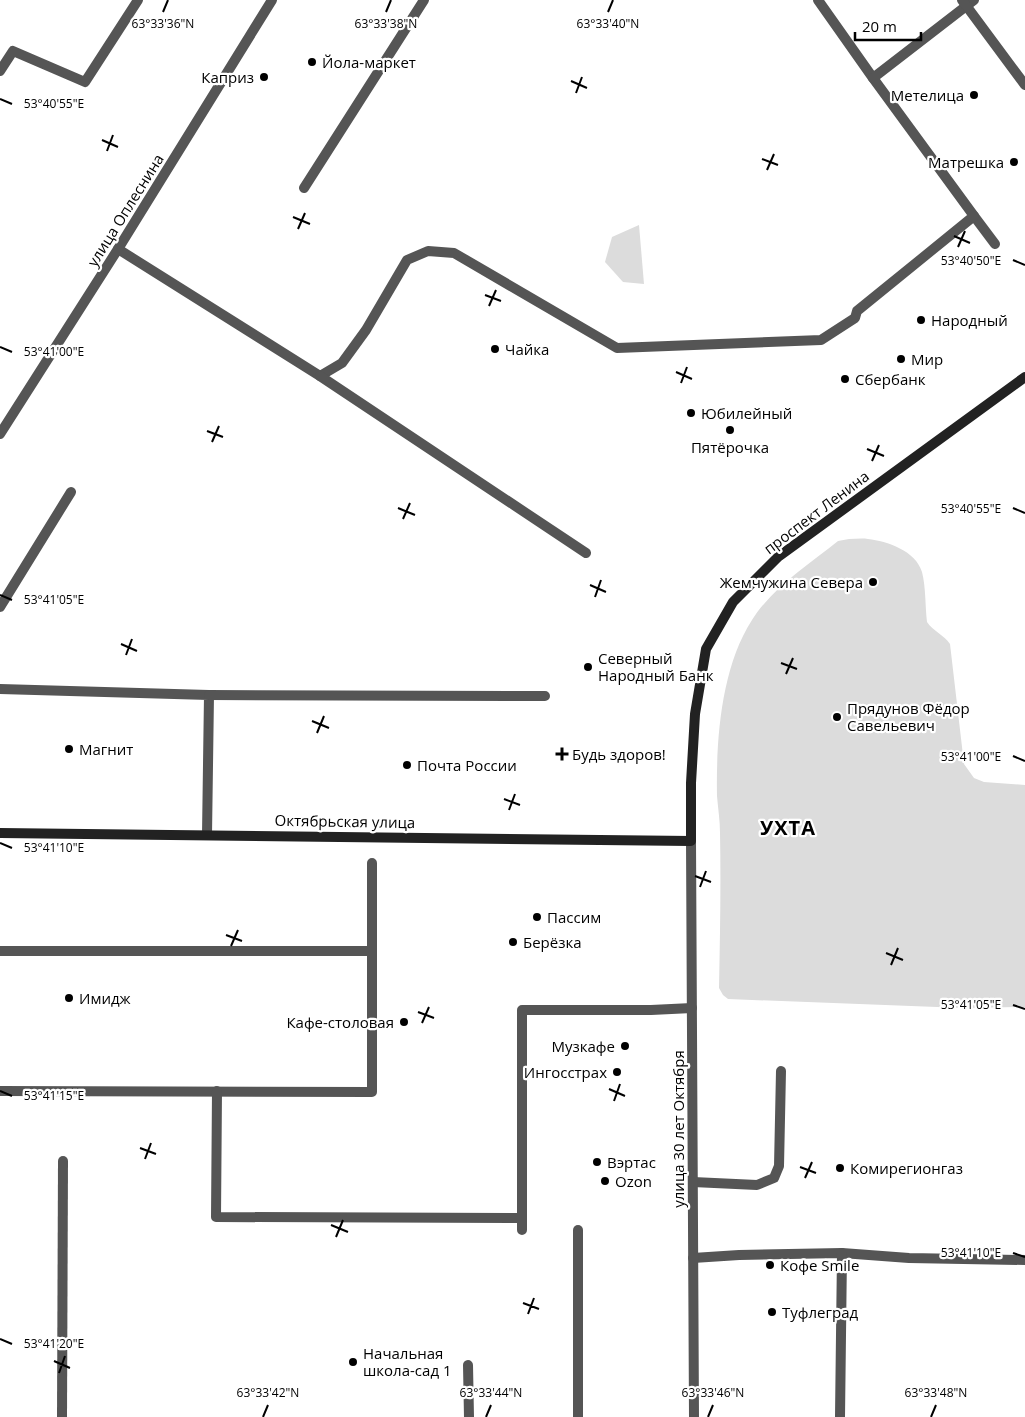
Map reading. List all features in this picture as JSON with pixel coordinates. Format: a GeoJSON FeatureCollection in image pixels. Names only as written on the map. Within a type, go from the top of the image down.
{"type":"FeatureCollection","features":[{"type":"Feature","properties":{"kind":"main road","name":"проспект Ленина"},"geometry":{"type":"LineString","coordinates":[[690,841],[695,714],[706,649],[733,602],[778,557],[1025,377]]}},
{"type":"Feature","properties":{"kind":"main road","name":"Октябрьская улица"},"geometry":{"type":"LineString","coordinates":[[0,833],[690,841]]}},
{"type":"Feature","properties":{"kind":"street"},"geometry":{"type":"LineString","coordinates":[[0,71],[13,51],[85,82],[138,0]]}},
{"type":"Feature","properties":{"kind":"street","name":"улица Оплеснина"},"geometry":{"type":"LineString","coordinates":[[0,434],[118,249],[272,0]]}},
{"type":"Feature","properties":{"kind":"street"},"geometry":{"type":"LineString","coordinates":[[304,188],[424,0]]}},
{"type":"Feature","properties":{"kind":"street"},"geometry":{"type":"LineString","coordinates":[[818,0],[995,244]]}},
{"type":"Feature","properties":{"kind":"street"},"geometry":{"type":"LineString","coordinates":[[873,78],[968,2],[1025,85]]}},
{"type":"Feature","properties":{"kind":"street"},"geometry":{"type":"LineString","coordinates":[[320,376],[342,363],[366,330],[407,260],[428,251],[454,253],[617,348],[821,340],[855,318],[857,311],[974,216]]}},
{"type":"Feature","properties":{"kind":"street"},"geometry":{"type":"LineString","coordinates":[[118,249],[320,376],[586,552]]}},
{"type":"Feature","properties":{"kind":"street"},"geometry":{"type":"LineString","coordinates":[[0,607],[71,492]]}},
{"type":"Feature","properties":{"kind":"street"},"geometry":{"type":"LineString","coordinates":[[0,689],[209,694],[545,696]]}},
{"type":"Feature","properties":{"kind":"street"},"geometry":{"type":"LineString","coordinates":[[207,835],[209,694]]}},
{"type":"Feature","properties":{"kind":"street","name":"улица 30 лет Октября"},"geometry":{"type":"LineString","coordinates":[[690,841],[694,1417]]}},
{"type":"Feature","properties":{"kind":"street"},"geometry":{"type":"LineString","coordinates":[[0,1091],[372,1092],[372,862]]}},
{"type":"Feature","properties":{"kind":"street"},"geometry":{"type":"LineString","coordinates":[[0,950],[372,951]]}},
{"type":"Feature","properties":{"kind":"street"},"geometry":{"type":"LineString","coordinates":[[522,1230],[522,1010],[651,1010],[692,1008]]}},
{"type":"Feature","properties":{"kind":"street"},"geometry":{"type":"LineString","coordinates":[[693,1182],[757,1185],[774,1178],[779,1166],[781,1071]]}},
{"type":"Feature","properties":{"kind":"street"},"geometry":{"type":"LineString","coordinates":[[217,1092],[216,1217],[522,1218]]}},
{"type":"Feature","properties":{"kind":"street"},"geometry":{"type":"LineString","coordinates":[[62,1417],[63,1161]]}},
{"type":"Feature","properties":{"kind":"street"},"geometry":{"type":"LineString","coordinates":[[578,1230],[578,1417]]}},
{"type":"Feature","properties":{"kind":"street"},"geometry":{"type":"LineString","coordinates":[[693,1258],[842,1253],[909,1258],[1025,1260]]}},
{"type":"Feature","properties":{"kind":"street"},"geometry":{"type":"LineString","coordinates":[[840,1417],[842,1253]]}},
{"type":"Feature","properties":{"kind":"street"},"geometry":{"type":"LineString","coordinates":[[468,1365],[469,1417]]}},
{"type":"Feature","properties":{"kind":"shaded area"},"geometry":{"type":"Polygon","coordinates":[[[639,225],[644,284],[623,282],[605,262],[612,237],[639,225]]]}},
{"type":"Feature","properties":{"kind":"shaded area"},"geometry":{"type":"Polygon","coordinates":[[[868,539],[884,542],[900,548],[914,558],[922,572],[927,622],[950,644],[964,764],[974,778],[984,782],[1025,785],[1025,1007],[963,1008],[728,999],[719,988],[720,828],[717,774],[722,705],[733,660],[752,620],[770,597],[838,541],[868,539]]]}},
{"type":"Feature","properties":{"kind":"place","name":"Йола-маркет"},"geometry":{"type":"Point","coordinates":[312,62]}},
{"type":"Feature","properties":{"kind":"place","name":"Каприз"},"geometry":{"type":"Point","coordinates":[264,77]}},
{"type":"Feature","properties":{"kind":"place","name":"Метелица"},"geometry":{"type":"Point","coordinates":[974,95]}},
{"type":"Feature","properties":{"kind":"place","name":"Матрешка"},"geometry":{"type":"Point","coordinates":[1014,162]}},
{"type":"Feature","properties":{"kind":"place","name":"Народный"},"geometry":{"type":"Point","coordinates":[921,320]}},
{"type":"Feature","properties":{"kind":"place","name":"Чайка"},"geometry":{"type":"Point","coordinates":[495,349]}},
{"type":"Feature","properties":{"kind":"place","name":"Мир"},"geometry":{"type":"Point","coordinates":[901,359]}},
{"type":"Feature","properties":{"kind":"place","name":"Сбербанк"},"geometry":{"type":"Point","coordinates":[845,379]}},
{"type":"Feature","properties":{"kind":"place","name":"Юбилейный"},"geometry":{"type":"Point","coordinates":[691,413]}},
{"type":"Feature","properties":{"kind":"place","name":"Пятёрочка"},"geometry":{"type":"Point","coordinates":[730,430]}},
{"type":"Feature","properties":{"kind":"place","name":"Жемчужина Севера"},"geometry":{"type":"Point","coordinates":[873,582]}},
{"type":"Feature","properties":{"kind":"place","name":"Северный Народный Банк"},"geometry":{"type":"Point","coordinates":[588,667]}},
{"type":"Feature","properties":{"kind":"place","name":"Прядунов Фёдор Савельевич"},"geometry":{"type":"Point","coordinates":[837,717]}},
{"type":"Feature","properties":{"kind":"place","name":"Магнит"},"geometry":{"type":"Point","coordinates":[69,749]}},
{"type":"Feature","properties":{"kind":"place","name":"Будь здоров!"},"geometry":{"type":"Point","coordinates":[562,754]}},
{"type":"Feature","properties":{"kind":"place","name":"Почта России"},"geometry":{"type":"Point","coordinates":[407,765]}},
{"type":"Feature","properties":{"kind":"place","name":"Пассим"},"geometry":{"type":"Point","coordinates":[537,917]}},
{"type":"Feature","properties":{"kind":"place","name":"Берёзка"},"geometry":{"type":"Point","coordinates":[513,942]}},
{"type":"Feature","properties":{"kind":"place","name":"Имидж"},"geometry":{"type":"Point","coordinates":[69,998]}},
{"type":"Feature","properties":{"kind":"place","name":"Кафе-столовая"},"geometry":{"type":"Point","coordinates":[404,1022]}},
{"type":"Feature","properties":{"kind":"place","name":"Музкафе"},"geometry":{"type":"Point","coordinates":[625,1046]}},
{"type":"Feature","properties":{"kind":"place","name":"Ингосстрах"},"geometry":{"type":"Point","coordinates":[617,1072]}},
{"type":"Feature","properties":{"kind":"place","name":"Вэртас"},"geometry":{"type":"Point","coordinates":[597,1162]}},
{"type":"Feature","properties":{"kind":"place","name":"Комирегионгаз"},"geometry":{"type":"Point","coordinates":[840,1168]}},
{"type":"Feature","properties":{"kind":"place","name":"Ozon"},"geometry":{"type":"Point","coordinates":[605,1181]}},
{"type":"Feature","properties":{"kind":"place","name":"Кофе Smile"},"geometry":{"type":"Point","coordinates":[770,1265]}},
{"type":"Feature","properties":{"kind":"place","name":"Туфлеград"},"geometry":{"type":"Point","coordinates":[772,1312]}},
{"type":"Feature","properties":{"kind":"place","name":"Начальная школа-сад 1"},"geometry":{"type":"Point","coordinates":[353,1362]}},
{"type":"Feature","properties":{"kind":"district","name":"УХТА"},"geometry":{"type":"Point","coordinates":[788,827]}}]}
